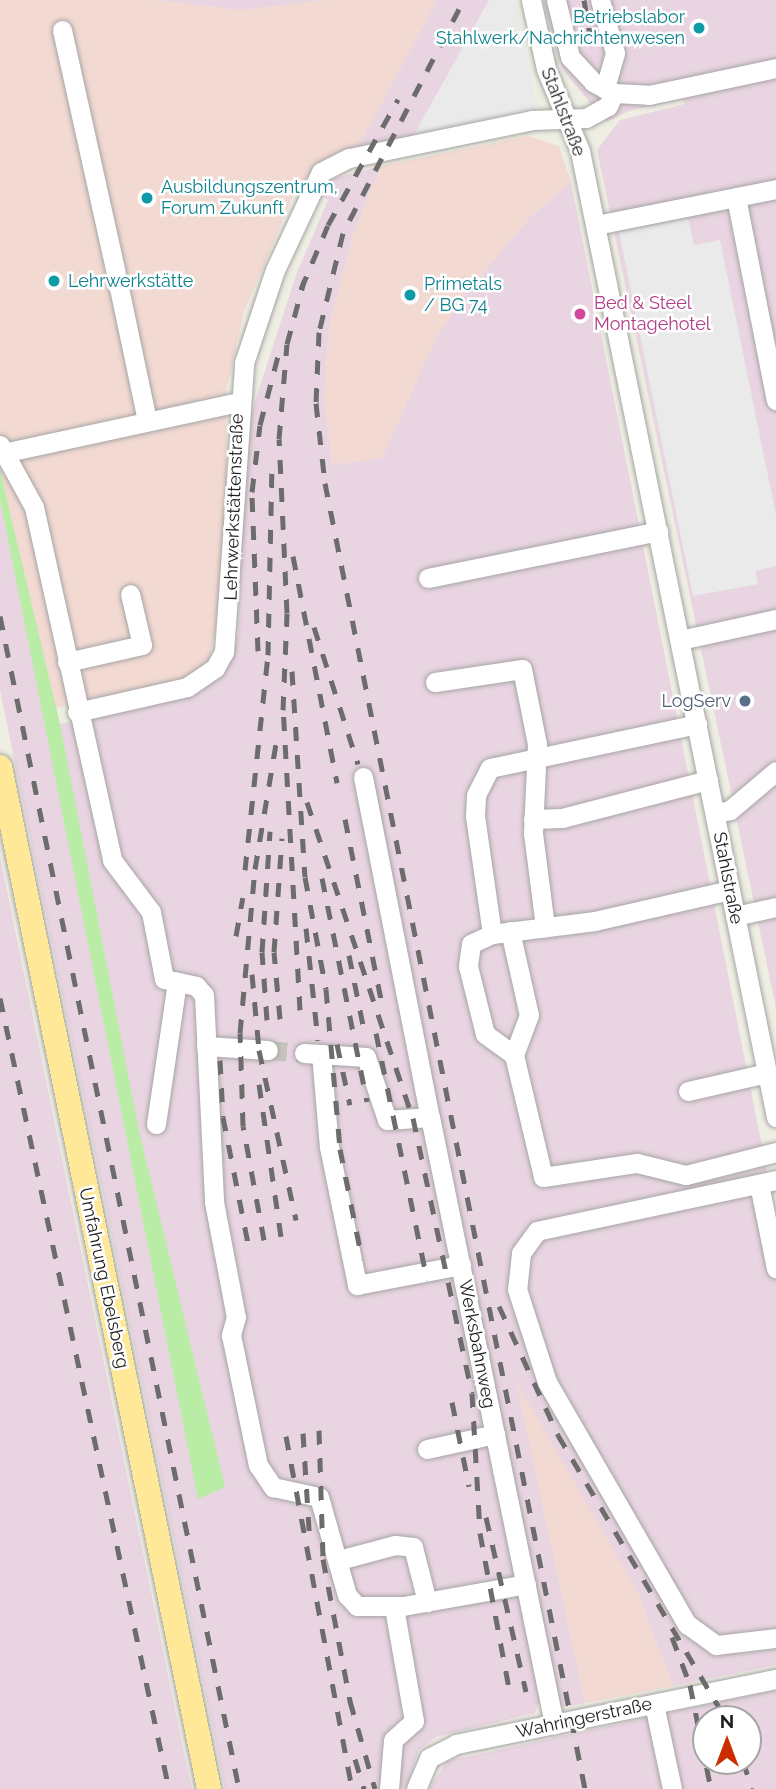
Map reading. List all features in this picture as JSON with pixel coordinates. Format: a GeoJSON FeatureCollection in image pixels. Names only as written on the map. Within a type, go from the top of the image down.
{"type":"FeatureCollection","features":[{"type":"Feature","properties":{"kind":"main road","name":"Umfahrung Ebelsberg"},"geometry":{"type":"LineString","coordinates":[[0,767],[209,1789]]}},
{"type":"Feature","properties":{"kind":"street","name":"Stahlstraße"},"geometry":{"type":"LineString","coordinates":[[531,0],[546,69],[567,119],[596,225],[735,916],[769,1060],[776,1117]]}},
{"type":"Feature","properties":{"kind":"street"},"geometry":{"type":"LineString","coordinates":[[556,0],[570,57],[610,91],[649,95],[776,68]]}},
{"type":"Feature","properties":{"kind":"street"},"geometry":{"type":"LineString","coordinates":[[600,0],[615,53],[610,91]]}},
{"type":"Feature","properties":{"kind":"street"},"geometry":{"type":"LineString","coordinates":[[62,30],[148,421]]}},
{"type":"Feature","properties":{"kind":"street","name":"Lehrwerkstättenstraße"},"geometry":{"type":"LineString","coordinates":[[77,712],[187,687],[215,668],[224,652],[233,586],[238,402],[261,306],[321,172],[349,158],[532,120],[567,119],[597,114],[610,91]]}},
{"type":"Feature","properties":{"kind":"street"},"geometry":{"type":"LineString","coordinates":[[596,225],[776,189]]}},
{"type":"Feature","properties":{"kind":"street"},"geometry":{"type":"LineString","coordinates":[[736,197],[776,400]]}},
{"type":"Feature","properties":{"kind":"street"},"geometry":{"type":"LineString","coordinates":[[156,1124],[170,981],[151,912],[112,860],[77,712],[34,507],[1,449],[238,402]]}},
{"type":"Feature","properties":{"kind":"street"},"geometry":{"type":"LineString","coordinates":[[428,578],[658,531]]}},
{"type":"Feature","properties":{"kind":"street"},"geometry":{"type":"LineString","coordinates":[[67,662],[142,645],[130,594]]}},
{"type":"Feature","properties":{"kind":"street"},"geometry":{"type":"LineString","coordinates":[[680,640],[776,619]]}},
{"type":"Feature","properties":{"kind":"street"},"geometry":{"type":"LineString","coordinates":[[435,682],[522,668],[538,757],[533,819],[545,927]]}},
{"type":"Feature","properties":{"kind":"street"},"geometry":{"type":"LineString","coordinates":[[697,724],[489,768],[476,795],[501,932],[528,1015],[514,1055],[543,1177],[637,1163],[686,1175],[776,1152]]}},
{"type":"Feature","properties":{"kind":"street"},"geometry":{"type":"LineString","coordinates":[[715,813],[730,810],[776,771]]}},
{"type":"Feature","properties":{"kind":"street","name":"Werksbahnweg"},"geometry":{"type":"LineString","coordinates":[[363,777],[554,1724]]}},
{"type":"Feature","properties":{"kind":"street"},"geometry":{"type":"LineString","coordinates":[[533,819],[562,818],[708,780]]}},
{"type":"Feature","properties":{"kind":"street"},"geometry":{"type":"LineString","coordinates":[[514,1055],[485,1034],[467,965],[471,944],[501,932],[545,927],[730,890]]}},
{"type":"Feature","properties":{"kind":"street"},"geometry":{"type":"LineString","coordinates":[[735,916],[776,907]]}},
{"type":"Feature","properties":{"kind":"street"},"geometry":{"type":"LineString","coordinates":[[170,981],[200,988],[204,995],[214,1202],[236,1317],[230,1335],[258,1465],[273,1487],[319,1497],[340,1560],[347,1595],[357,1606],[394,1607],[526,1584]]}},
{"type":"Feature","properties":{"kind":"street"},"geometry":{"type":"LineString","coordinates":[[206,1046],[268,1050]]}},
{"type":"Feature","properties":{"kind":"street"},"geometry":{"type":"LineString","coordinates":[[430,1117],[387,1120],[366,1057],[313,1053],[357,1285],[461,1265]]}},
{"type":"Feature","properties":{"kind":"street"},"geometry":{"type":"LineString","coordinates":[[688,1091],[769,1060]]}},
{"type":"Feature","properties":{"kind":"street"},"geometry":{"type":"LineString","coordinates":[[776,1268],[768,1182],[537,1231],[521,1253],[517,1289],[547,1382],[687,1624],[716,1645],[776,1638]]}},
{"type":"Feature","properties":{"kind":"street"},"geometry":{"type":"LineString","coordinates":[[427,1449],[495,1434]]}},
{"type":"Feature","properties":{"kind":"street"},"geometry":{"type":"LineString","coordinates":[[340,1560],[395,1545],[414,1547],[428,1602]]}},
{"type":"Feature","properties":{"kind":"street"},"geometry":{"type":"LineString","coordinates":[[389,1789],[393,1740],[414,1721],[394,1607]]}},
{"type":"Feature","properties":{"kind":"street","name":"Wahringerstraße"},"geometry":{"type":"LineString","coordinates":[[416,1789],[421,1768],[440,1750],[776,1679]]}},
{"type":"Feature","properties":{"kind":"street"},"geometry":{"type":"LineString","coordinates":[[654,1704],[672,1789]]}},
{"type":"Feature","properties":{"kind":"shaded area"},"geometry":{"type":"Polygon","coordinates":[[[0,0],[154,0],[241,10],[327,0],[437,0],[357,149],[319,164],[295,191],[244,312],[226,392],[226,573],[210,661],[187,680],[56,708],[0,470],[0,0]]]}},
{"type":"Feature","properties":{"kind":"shaded area"},"geometry":{"type":"Polygon","coordinates":[[[154,0],[327,0],[241,10],[154,0]]]}},
{"type":"Feature","properties":{"kind":"shaded area"},"geometry":{"type":"Polygon","coordinates":[[[437,0],[489,0],[413,137],[357,149],[437,0]]]}},
{"type":"Feature","properties":{"kind":"shaded area"},"geometry":{"type":"Polygon","coordinates":[[[489,0],[516,0],[537,107],[413,137],[489,0]]]}},
{"type":"Feature","properties":{"kind":"shaded area"},"geometry":{"type":"Polygon","coordinates":[[[543,0],[776,0],[776,1008],[597,150],[620,120],[685,104],[683,99],[629,111],[606,122],[563,70],[543,0]]]}},
{"type":"Feature","properties":{"kind":"shaded area"},"geometry":{"type":"Polygon","coordinates":[[[528,136],[559,146],[571,182],[529,218],[462,299],[436,338],[382,458],[332,465],[324,395],[329,325],[354,232],[381,166],[528,136]]]}},
{"type":"Feature","properties":{"kind":"shaded area"},"geometry":{"type":"Polygon","coordinates":[[[381,166],[354,232],[329,325],[324,395],[332,465],[382,458],[436,338],[462,299],[529,218],[571,182],[776,1217],[776,1665],[673,1686],[638,1593],[516,1381],[585,1703],[565,1707],[541,1696],[535,1713],[436,1737],[419,1750],[406,1789],[225,1789],[0,690],[0,470],[60,724],[198,693],[211,683],[231,659],[238,635],[245,414],[252,411],[296,275],[328,200],[319,194],[332,179],[381,166]]]}},
{"type":"Feature","properties":{"kind":"shaded area"},"geometry":{"type":"Polygon","coordinates":[[[688,218],[694,245],[720,240],[776,515],[776,566],[755,571],[758,584],[693,596],[619,232],[688,218]]]}},
{"type":"Feature","properties":{"kind":"shaded area"},"geometry":{"type":"Polygon","coordinates":[[[0,857],[183,1748],[192,1789],[0,1789],[0,857]]]}},
{"type":"Feature","properties":{"kind":"shaded area"},"geometry":{"type":"Polygon","coordinates":[[[515,1378],[638,1593],[673,1686],[585,1703],[515,1378]]]}},
{"type":"Feature","properties":{"kind":"shaded area"},"geometry":{"type":"Polygon","coordinates":[[[776,1690],[776,1789],[429,1789],[447,1761],[692,1708],[692,1775],[762,1775],[762,1705],[706,1705],[776,1690]]]}},
{"type":"Feature","properties":{"kind":"green space"},"geometry":{"type":"Polygon","coordinates":[[[0,470],[60,724],[139,1131],[225,1487],[198,1499],[0,499],[0,470]]]}},
{"type":"Feature","properties":{"kind":"tunnel"},"geometry":{"type":"LineString","coordinates":[[268,1050],[304,1053]]}},
{"type":"Feature","properties":{"kind":"railway"},"geometry":{"type":"LineString","coordinates":[[584,0],[590,35]]}},
{"type":"Feature","properties":{"kind":"railway"},"geometry":{"type":"LineString","coordinates":[[459,9],[343,233],[319,332],[316,403],[325,483],[585,1789]]}},
{"type":"Feature","properties":{"kind":"railway"},"geometry":{"type":"LineString","coordinates":[[301,289],[328,225],[398,99]]}},
{"type":"Feature","properties":{"kind":"railway"},"geometry":{"type":"LineString","coordinates":[[300,1010],[283,710],[287,613],[279,439],[287,344],[304,281]]}},
{"type":"Feature","properties":{"kind":"railway"},"geometry":{"type":"LineString","coordinates":[[258,651],[252,492],[260,425],[279,352]]}},
{"type":"Feature","properties":{"kind":"railway"},"geometry":{"type":"LineString","coordinates":[[245,870],[268,655],[272,462]]}},
{"type":"Feature","properties":{"kind":"railway"},"geometry":{"type":"LineString","coordinates":[[293,556],[337,783]]}},
{"type":"Feature","properties":{"kind":"railway"},"geometry":{"type":"LineString","coordinates":[[0,616],[239,1789]]}},
{"type":"Feature","properties":{"kind":"railway"},"geometry":{"type":"LineString","coordinates":[[314,627],[358,764]]}},
{"type":"Feature","properties":{"kind":"railway"},"geometry":{"type":"LineString","coordinates":[[292,671],[305,877],[326,989],[340,1149],[362,1259]]}},
{"type":"Feature","properties":{"kind":"railway"},"geometry":{"type":"LineString","coordinates":[[264,1240],[243,1126],[240,1033],[255,869],[277,738]]}},
{"type":"Feature","properties":{"kind":"railway"},"geometry":{"type":"LineString","coordinates":[[307,802],[413,1118],[472,1393],[480,1533],[510,1694]]}},
{"type":"Feature","properties":{"kind":"railway"},"geometry":{"type":"LineString","coordinates":[[345,819],[381,999]]}},
{"type":"Feature","properties":{"kind":"railway"},"geometry":{"type":"LineString","coordinates":[[267,1020],[262,952],[270,831]]}},
{"type":"Feature","properties":{"kind":"railway"},"geometry":{"type":"LineString","coordinates":[[280,1019],[274,952],[282,838]]}},
{"type":"Feature","properties":{"kind":"railway"},"geometry":{"type":"LineString","coordinates":[[322,878],[367,1102]]}},
{"type":"Feature","properties":{"kind":"railway"},"geometry":{"type":"LineString","coordinates":[[236,936],[243,898]]}},
{"type":"Feature","properties":{"kind":"railway"},"geometry":{"type":"LineString","coordinates":[[306,928],[318,1040]]}},
{"type":"Feature","properties":{"kind":"railway"},"geometry":{"type":"LineString","coordinates":[[349,955],[364,1030]]}},
{"type":"Feature","properties":{"kind":"railway"},"geometry":{"type":"LineString","coordinates":[[252,974],[259,1050],[296,1220]]}},
{"type":"Feature","properties":{"kind":"railway"},"geometry":{"type":"LineString","coordinates":[[0,998],[169,1789]]}},
{"type":"Feature","properties":{"kind":"railway"},"geometry":{"type":"LineString","coordinates":[[376,1033],[427,1280]]}},
{"type":"Feature","properties":{"kind":"railway"},"geometry":{"type":"LineString","coordinates":[[337,1044],[350,1105]]}},
{"type":"Feature","properties":{"kind":"railway"},"geometry":{"type":"LineString","coordinates":[[220,1060],[223,1117],[248,1243]]}},
{"type":"Feature","properties":{"kind":"railway"},"geometry":{"type":"LineString","coordinates":[[259,1084],[281,1236]]}},
{"type":"Feature","properties":{"kind":"railway"},"geometry":{"type":"LineString","coordinates":[[499,1306],[558,1435],[718,1705]]}},
{"type":"Feature","properties":{"kind":"railway"},"geometry":{"type":"LineString","coordinates":[[452,1402],[469,1486]]}},
{"type":"Feature","properties":{"kind":"railway"},"geometry":{"type":"LineString","coordinates":[[319,1430],[323,1559],[350,1701],[375,1789]]}},
{"type":"Feature","properties":{"kind":"railway"},"geometry":{"type":"LineString","coordinates":[[303,1433],[310,1544]]}},
{"type":"Feature","properties":{"kind":"railway"},"geometry":{"type":"LineString","coordinates":[[286,1436],[352,1789]]}},
{"type":"Feature","properties":{"kind":"railway"},"geometry":{"type":"LineString","coordinates":[[486,1517],[526,1691]]}},
{"type":"Feature","properties":{"kind":"railway"},"geometry":{"type":"LineString","coordinates":[[672,1637],[690,1685],[711,1789]]}},
{"type":"Feature","properties":{"kind":"railway"},"geometry":{"type":"LineString","coordinates":[[355,1759],[364,1789]]}},
{"type":"Feature","properties":{"kind":"railway"},"geometry":{"type":"LineString","coordinates":[[748,1775],[752,1789]]}},
{"type":"Feature","properties":{"kind":"place","name":"Betriebslabor Stahlwerk/Nachrichtenwesen"},"geometry":{"type":"Point","coordinates":[699,28]}},
{"type":"Feature","properties":{"kind":"place","name":"Ausbildungszentrum, Forum Zukunft"},"geometry":{"type":"Point","coordinates":[147,198]}},
{"type":"Feature","properties":{"kind":"place","name":"Lehrwerkstätte"},"geometry":{"type":"Point","coordinates":[54,281]}},
{"type":"Feature","properties":{"kind":"place","name":"Primetals / BG 74"},"geometry":{"type":"Point","coordinates":[410,295]}},
{"type":"Feature","properties":{"kind":"place","name":"Bed & Steel Montagehotel"},"geometry":{"type":"Point","coordinates":[580,314]}},
{"type":"Feature","properties":{"kind":"place","name":"LogServ"},"geometry":{"type":"Point","coordinates":[745,701]}}]}
